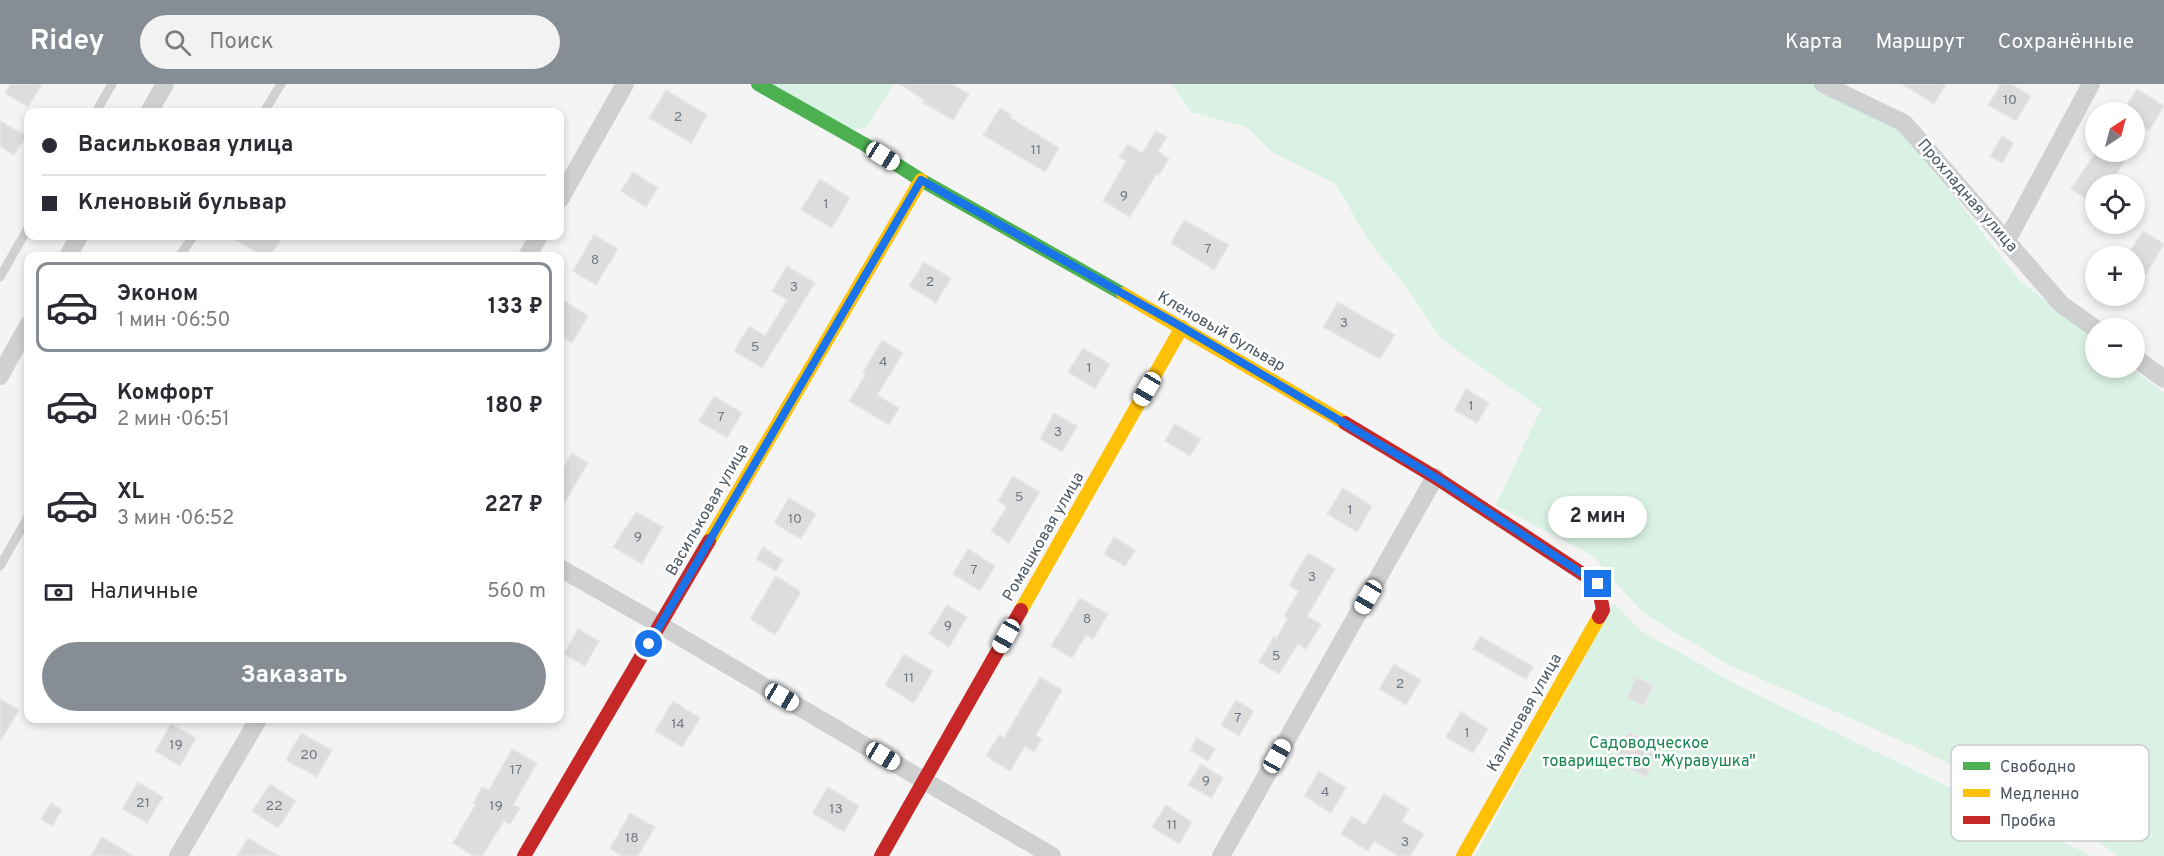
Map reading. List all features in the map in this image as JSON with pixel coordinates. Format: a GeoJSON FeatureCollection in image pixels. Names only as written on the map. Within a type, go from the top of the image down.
{"type":"FeatureCollection","features":[{"type":"Feature","properties":{"kind":"street"},"geometry":{"type":"LineString","coordinates":[[151,108],[165,84]]}},
{"type":"Feature","properties":{"kind":"street"},"geometry":{"type":"LineString","coordinates":[[564,192],[626,84]]}},
{"type":"Feature","properties":{"kind":"street","name":"Кленовый бульвар"},"geometry":{"type":"LineString","coordinates":[[758,84],[864,144],[921,180],[1182,327],[1435,477],[1598,584]]}},
{"type":"Feature","properties":{"kind":"street","name":"Прохладная улица"},"geometry":{"type":"LineString","coordinates":[[1823,84],[1904,123],[2061,304],[2085,321]]}},
{"type":"Feature","properties":{"kind":"street"},"geometry":{"type":"LineString","coordinates":[[2006,242],[2091,84]]}},
{"type":"Feature","properties":{"kind":"street","name":"Васильковая улица"},"geometry":{"type":"LineString","coordinates":[[524,856],[921,180]]}},
{"type":"Feature","properties":{"kind":"street","name":"Ромашковая улица"},"geometry":{"type":"LineString","coordinates":[[881,856],[1182,327]]}},
{"type":"Feature","properties":{"kind":"street"},"geometry":{"type":"LineString","coordinates":[[0,376],[24,332]]}},
{"type":"Feature","properties":{"kind":"street"},"geometry":{"type":"LineString","coordinates":[[2145,365],[2164,379]]}},
{"type":"Feature","properties":{"kind":"street"},"geometry":{"type":"LineString","coordinates":[[1221,856],[1435,477]]}},
{"type":"Feature","properties":{"kind":"street"},"geometry":{"type":"LineString","coordinates":[[564,570],[1052,856]]}},
{"type":"Feature","properties":{"kind":"street","name":"Калиновая улица"},"geometry":{"type":"LineString","coordinates":[[1463,856],[1604,610],[1598,584]]}},
{"type":"Feature","properties":{"kind":"street"},"geometry":{"type":"LineString","coordinates":[[178,856],[256,723]]}},
{"type":"Feature","properties":{"kind":"lane"},"geometry":{"type":"LineString","coordinates":[[98,108],[112,84]]}},
{"type":"Feature","properties":{"kind":"lane"},"geometry":{"type":"LineString","coordinates":[[266,108],[281,84]]}},
{"type":"Feature","properties":{"kind":"lane"},"geometry":{"type":"LineString","coordinates":[[0,277],[24,235]]}},
{"type":"Feature","properties":{"kind":"lane"},"geometry":{"type":"LineString","coordinates":[[0,566],[24,524]]}},
{"type":"Feature","properties":{"kind":"green space"},"geometry":{"type":"Polygon","coordinates":[[[773,84],[894,84],[867,127],[852,130],[773,84]]]}},
{"type":"Feature","properties":{"kind":"green space"},"geometry":{"type":"Polygon","coordinates":[[[1172,84],[1817,84],[1894,123],[1908,136],[2019,280],[2085,332],[2085,378],[2144,378],[2164,393],[2164,856],[2117,856],[2097,841],[2149,841],[2149,745],[1951,745],[1951,765],[1729,665],[1642,612],[1592,555],[1496,505],[1541,409],[1441,339],[1407,288],[1368,240],[1336,184],[1272,152],[1246,127],[1191,112],[1172,84]]]}},
{"type":"Feature","properties":{"kind":"green space","name":"Садоводческое товарищество \"Журавушка\""},"geometry":{"type":"Polygon","coordinates":[[[1614,603],[1641,631],[1741,687],[1951,788],[1951,841],[2061,841],[2092,856],[1475,856],[1614,603]]]}},
{"type":"Feature","properties":{"kind":"building"},"geometry":{"type":"Polygon","coordinates":[[[11,84],[42,84],[28,107],[5,93],[11,84]]]}},
{"type":"Feature","properties":{"kind":"building"},"geometry":{"type":"Polygon","coordinates":[[[900,84],[951,84],[969,94],[953,120],[922,102],[924,100],[900,84]]]}},
{"type":"Feature","properties":{"kind":"building"},"geometry":{"type":"Polygon","coordinates":[[[1902,84],[1946,84],[1934,104],[1902,84]]]}},
{"type":"Feature","properties":{"kind":"building"},"geometry":{"type":"Polygon","coordinates":[[[2001,84],[2011,84],[2031,96],[2016,121],[1988,105],[2001,84]]]}},
{"type":"Feature","properties":{"kind":"building"},"geometry":{"type":"Polygon","coordinates":[[[2137,89],[2164,106],[2149,131],[2145,129],[2145,102],[2129,102],[2137,89]]]}},
{"type":"Feature","properties":{"kind":"building"},"geometry":{"type":"Polygon","coordinates":[[[666,90],[707,115],[691,143],[649,118],[666,90]]]}},
{"type":"Feature","properties":{"kind":"building"},"geometry":{"type":"Polygon","coordinates":[[[1000,108],[1011,115],[1009,117],[1059,148],[1045,172],[983,135],[1000,108]]]}},
{"type":"Feature","properties":{"kind":"building"},"geometry":{"type":"Polygon","coordinates":[[[0,121],[24,135],[24,139],[14,155],[0,146],[0,121]]]}},
{"type":"Feature","properties":{"kind":"building"},"geometry":{"type":"Polygon","coordinates":[[[1156,131],[1167,137],[1158,151],[1169,159],[1159,175],[1157,173],[1130,217],[1103,201],[1126,161],[1119,157],[1128,144],[1142,153],[1156,131]]]}},
{"type":"Feature","properties":{"kind":"building"},"geometry":{"type":"Polygon","coordinates":[[[2002,136],[2014,143],[2002,163],[1990,156],[2002,136]]]}},
{"type":"Feature","properties":{"kind":"building"},"geometry":{"type":"Polygon","coordinates":[[[2089,162],[2124,162],[2117,173],[2119,174],[2085,174],[2085,198],[2071,189],[2089,162]]]}},
{"type":"Feature","properties":{"kind":"building"},"geometry":{"type":"Polygon","coordinates":[[[633,172],[658,188],[646,207],[621,191],[633,172]]]}},
{"type":"Feature","properties":{"kind":"building"},"geometry":{"type":"Polygon","coordinates":[[[820,179],[850,198],[832,228],[801,210],[820,179]]]}},
{"type":"Feature","properties":{"kind":"building"},"geometry":{"type":"Polygon","coordinates":[[[1184,220],[1229,245],[1214,270],[1171,243],[1184,220]]]}},
{"type":"Feature","properties":{"kind":"building"},"geometry":{"type":"Polygon","coordinates":[[[2145,232],[2164,244],[2145,276],[2145,246],[2133,246],[2141,234],[2145,232]]]}},
{"type":"Feature","properties":{"kind":"building"},"geometry":{"type":"Polygon","coordinates":[[[594,235],[618,249],[596,285],[573,271],[594,235]]]}},
{"type":"Feature","properties":{"kind":"building"},"geometry":{"type":"Polygon","coordinates":[[[235,240],[280,240],[273,252],[256,252],[235,240]]]}},
{"type":"Feature","properties":{"kind":"building"},"geometry":{"type":"Polygon","coordinates":[[[924,262],[951,278],[936,303],[909,286],[924,262]]]}},
{"type":"Feature","properties":{"kind":"building"},"geometry":{"type":"Polygon","coordinates":[[[787,266],[815,283],[762,368],[734,351],[749,326],[765,336],[787,300],[772,291],[787,266]]]}},
{"type":"Feature","properties":{"kind":"building"},"geometry":{"type":"Polygon","coordinates":[[[564,301],[588,316],[572,343],[564,338],[564,301]]]}},
{"type":"Feature","properties":{"kind":"building"},"geometry":{"type":"Polygon","coordinates":[[[1338,302],[1395,335],[1380,359],[1323,327],[1338,302]]]}},
{"type":"Feature","properties":{"kind":"building"},"geometry":{"type":"Polygon","coordinates":[[[882,340],[903,353],[877,395],[899,408],[889,425],[849,401],[866,374],[863,372],[882,340]]]}},
{"type":"Feature","properties":{"kind":"building"},"geometry":{"type":"Polygon","coordinates":[[[1083,348],[1110,364],[1095,389],[1068,372],[1083,348]]]}},
{"type":"Feature","properties":{"kind":"building"},"geometry":{"type":"Polygon","coordinates":[[[1466,389],[1489,403],[1477,423],[1454,410],[1466,389]]]}},
{"type":"Feature","properties":{"kind":"building"},"geometry":{"type":"Polygon","coordinates":[[[714,396],[742,413],[727,438],[699,421],[714,396]]]}},
{"type":"Feature","properties":{"kind":"building"},"geometry":{"type":"Polygon","coordinates":[[[1054,413],[1077,426],[1062,452],[1040,439],[1054,413]]]}},
{"type":"Feature","properties":{"kind":"building"},"geometry":{"type":"Polygon","coordinates":[[[1175,424],[1201,439],[1190,456],[1165,441],[1175,424]]]}},
{"type":"Feature","properties":{"kind":"building"},"geometry":{"type":"Polygon","coordinates":[[[572,453],[588,463],[564,503],[564,467],[572,453]]]}},
{"type":"Feature","properties":{"kind":"building"},"geometry":{"type":"Polygon","coordinates":[[[1013,476],[1040,492],[1009,543],[991,531],[1007,507],[998,501],[1013,476]]]}},
{"type":"Feature","properties":{"kind":"building"},"geometry":{"type":"Polygon","coordinates":[[[1343,488],[1372,506],[1357,532],[1327,514],[1343,488]]]}},
{"type":"Feature","properties":{"kind":"building"},"geometry":{"type":"Polygon","coordinates":[[[789,498],[816,514],[801,539],[774,523],[789,498]]]}},
{"type":"Feature","properties":{"kind":"building"},"geometry":{"type":"Polygon","coordinates":[[[636,512],[663,527],[642,564],[613,547],[636,512]]]}},
{"type":"Feature","properties":{"kind":"building"},"geometry":{"type":"Polygon","coordinates":[[[1114,537],[1135,550],[1125,566],[1104,554],[1114,537]]]}},
{"type":"Feature","properties":{"kind":"building"},"geometry":{"type":"Polygon","coordinates":[[[763,547],[783,560],[776,571],[756,559],[763,547]]]}},
{"type":"Feature","properties":{"kind":"building"},"geometry":{"type":"Polygon","coordinates":[[[968,549],[995,566],[980,591],[953,574],[968,549]]]}},
{"type":"Feature","properties":{"kind":"building"},"geometry":{"type":"Polygon","coordinates":[[[1308,553],[1335,569],[1307,616],[1321,625],[1306,649],[1298,644],[1279,674],[1259,662],[1288,618],[1284,616],[1299,591],[1289,585],[1308,553]]]}},
{"type":"Feature","properties":{"kind":"building"},"geometry":{"type":"Polygon","coordinates":[[[776,576],[801,592],[775,635],[750,619],[776,576]]]}},
{"type":"Feature","properties":{"kind":"building"},"geometry":{"type":"Polygon","coordinates":[[[1080,598],[1108,614],[1093,639],[1086,635],[1072,658],[1051,646],[1080,598]]]}},
{"type":"Feature","properties":{"kind":"building"},"geometry":{"type":"Polygon","coordinates":[[[947,605],[967,617],[949,647],[929,634],[947,605]]]}},
{"type":"Feature","properties":{"kind":"building"},"geometry":{"type":"Polygon","coordinates":[[[578,629],[599,641],[585,666],[564,654],[578,629]]]}},
{"type":"Feature","properties":{"kind":"building"},"geometry":{"type":"Polygon","coordinates":[[[1480,636],[1533,667],[1526,679],[1473,649],[1480,636]]]}},
{"type":"Feature","properties":{"kind":"building"},"geometry":{"type":"Polygon","coordinates":[[[904,654],[933,671],[914,703],[885,685],[904,654]]]}},
{"type":"Feature","properties":{"kind":"building"},"geometry":{"type":"Polygon","coordinates":[[[1394,664],[1421,680],[1406,705],[1379,689],[1394,664]]]}},
{"type":"Feature","properties":{"kind":"building"},"geometry":{"type":"Polygon","coordinates":[[[1040,677],[1062,690],[1036,735],[1042,739],[1034,752],[1025,746],[1010,771],[986,756],[999,735],[1004,738],[1040,677]]]}},
{"type":"Feature","properties":{"kind":"building"},"geometry":{"type":"Polygon","coordinates":[[[1636,677],[1653,685],[1644,706],[1627,698],[1636,677]]]}},
{"type":"Feature","properties":{"kind":"building"},"geometry":{"type":"Polygon","coordinates":[[[0,699],[19,710],[0,741],[0,699]]]}},
{"type":"Feature","properties":{"kind":"building"},"geometry":{"type":"Polygon","coordinates":[[[1236,700],[1254,711],[1239,736],[1221,725],[1236,700]]]}},
{"type":"Feature","properties":{"kind":"building"},"geometry":{"type":"Polygon","coordinates":[[[673,701],[700,718],[682,747],[655,731],[673,701]]]}},
{"type":"Feature","properties":{"kind":"building"},"geometry":{"type":"Polygon","coordinates":[[[1461,712],[1488,729],[1473,753],[1446,737],[1461,712]]]}},
{"type":"Feature","properties":{"kind":"building"},"geometry":{"type":"Polygon","coordinates":[[[171,724],[196,738],[180,766],[155,751],[171,724]]]}},
{"type":"Feature","properties":{"kind":"building"},"geometry":{"type":"Polygon","coordinates":[[[1628,732],[1660,747],[1646,777],[1614,762],[1628,732]]]}},
{"type":"Feature","properties":{"kind":"building"},"geometry":{"type":"Polygon","coordinates":[[[301,733],[332,750],[317,777],[286,760],[301,733]]]}},
{"type":"Feature","properties":{"kind":"building"},"geometry":{"type":"Polygon","coordinates":[[[1197,738],[1215,749],[1208,761],[1190,750],[1197,738]]]}},
{"type":"Feature","properties":{"kind":"building"},"geometry":{"type":"Polygon","coordinates":[[[512,749],[537,763],[513,805],[520,808],[510,824],[504,821],[482,856],[473,856],[453,843],[476,804],[473,803],[482,787],[489,790],[512,749]]]}},
{"type":"Feature","properties":{"kind":"building"},"geometry":{"type":"Polygon","coordinates":[[[1201,764],[1223,778],[1211,798],[1188,785],[1201,764]]]}},
{"type":"Feature","properties":{"kind":"building"},"geometry":{"type":"Polygon","coordinates":[[[1319,771],[1346,788],[1331,813],[1304,796],[1319,771]]]}},
{"type":"Feature","properties":{"kind":"building"},"geometry":{"type":"Polygon","coordinates":[[[138,782],[163,797],[147,823],[122,809],[138,782]]]}},
{"type":"Feature","properties":{"kind":"building"},"geometry":{"type":"Polygon","coordinates":[[[270,784],[296,801],[278,828],[252,811],[270,784]]]}},
{"type":"Feature","properties":{"kind":"building"},"geometry":{"type":"Polygon","coordinates":[[[828,787],[859,806],[844,832],[812,813],[828,787]]]}},
{"type":"Feature","properties":{"kind":"building"},"geometry":{"type":"Polygon","coordinates":[[[1384,794],[1409,809],[1402,821],[1424,834],[1410,856],[1398,856],[1374,841],[1368,851],[1341,834],[1352,816],[1365,825],[1384,794]]]}},
{"type":"Feature","properties":{"kind":"building"},"geometry":{"type":"Polygon","coordinates":[[[51,803],[62,810],[52,826],[41,819],[51,803]]]}},
{"type":"Feature","properties":{"kind":"building"},"geometry":{"type":"Polygon","coordinates":[[[1166,805],[1192,822],[1179,844],[1152,827],[1166,805]]]}},
{"type":"Feature","properties":{"kind":"building"},"geometry":{"type":"Polygon","coordinates":[[[630,813],[655,827],[638,856],[622,856],[610,849],[630,813]]]}},
{"type":"Feature","properties":{"kind":"building"},"geometry":{"type":"Polygon","coordinates":[[[102,837],[133,856],[91,856],[102,837]]]}},
{"type":"Feature","properties":{"kind":"building"},"geometry":{"type":"Polygon","coordinates":[[[248,838],[265,848],[279,856],[237,856],[248,838]]]}},
{"type":"Feature","properties":{"kind":"traffic: fast"},"geometry":{"type":"LineString","coordinates":[[758,84],[864,144],[921,180],[1123,294]]}},
{"type":"Feature","properties":{"kind":"traffic: slow"},"geometry":{"type":"LineString","coordinates":[[709,541],[921,180]]}},
{"type":"Feature","properties":{"kind":"traffic: slow"},"geometry":{"type":"LineString","coordinates":[[1123,294],[1345,423]]}},
{"type":"Feature","properties":{"kind":"traffic: slow"},"geometry":{"type":"LineString","coordinates":[[1021,610],[1182,327]]}},
{"type":"Feature","properties":{"kind":"traffic: slow"},"geometry":{"type":"LineString","coordinates":[[1463,856],[1599,617]]}},
{"type":"Feature","properties":{"kind":"traffic: jam"},"geometry":{"type":"LineString","coordinates":[[1345,423],[1435,477],[1598,584],[1603,610],[1599,617]]}},
{"type":"Feature","properties":{"kind":"traffic: jam"},"geometry":{"type":"LineString","coordinates":[[524,856],[709,541]]}},
{"type":"Feature","properties":{"kind":"traffic: jam"},"geometry":{"type":"LineString","coordinates":[[881,856],[1021,610]]}},
{"type":"Feature","properties":{"kind":"route"},"geometry":{"type":"LineString","coordinates":[[649,644],[921,180],[1182,327],[1435,477],[1598,584]]}}]}
